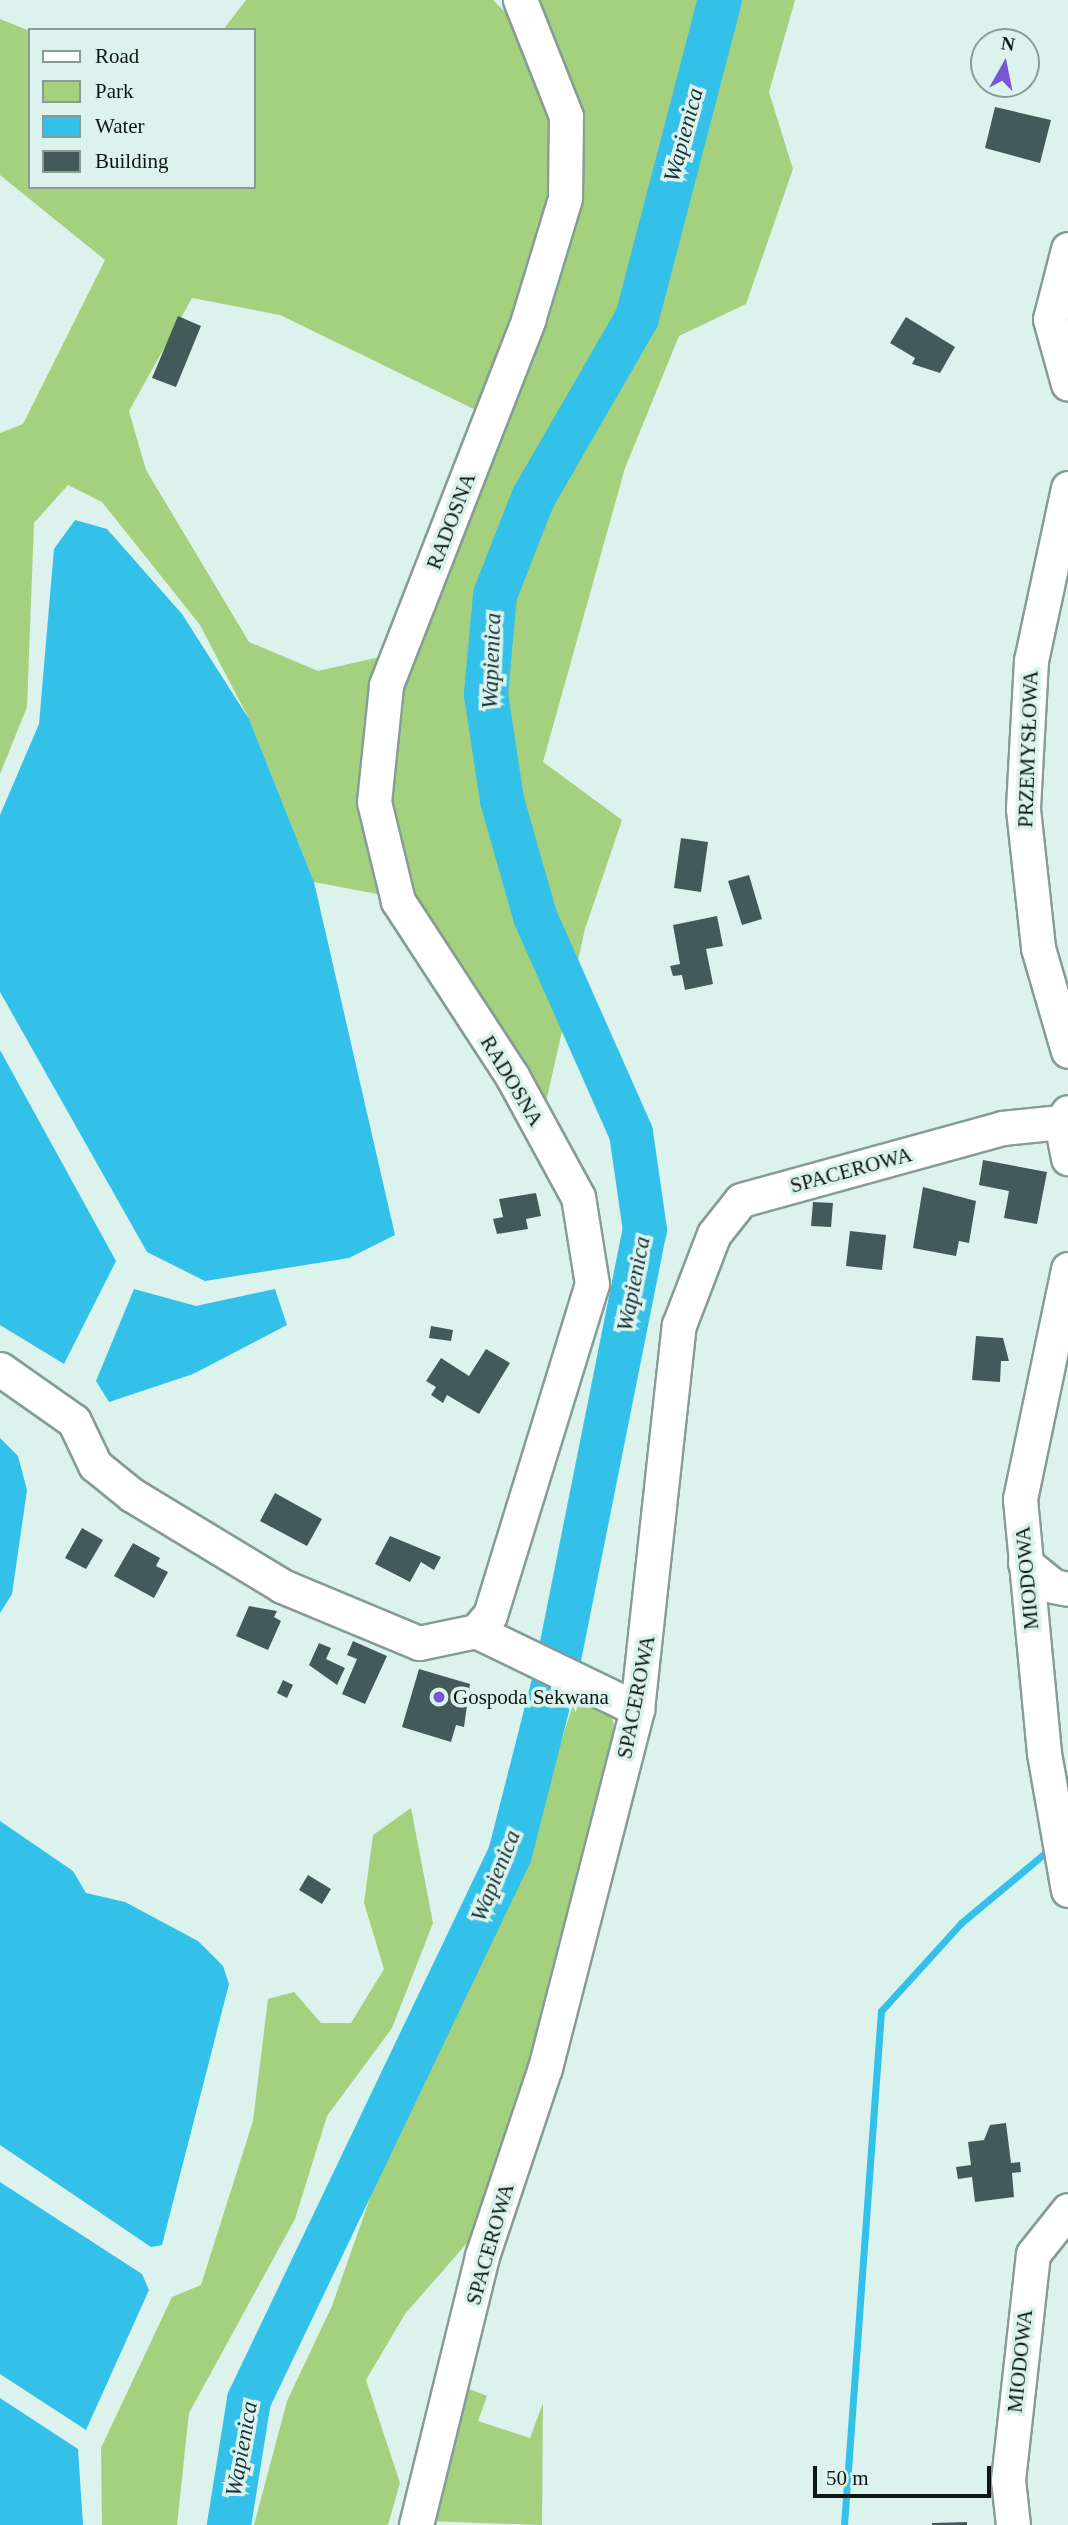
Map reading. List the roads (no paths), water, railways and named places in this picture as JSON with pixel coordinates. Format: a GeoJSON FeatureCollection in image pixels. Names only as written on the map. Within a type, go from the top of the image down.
{"type":"FeatureCollection","features":[{"type":"Feature","properties":{"kind":"street","name":"RADOSNA"},"geometry":{"type":"LineString","coordinates":[[476,1632],[490,1615],[592,1284],[578,1196],[512,1076],[398,901],[374,802],[386,685],[528,320],[565,198],[566,116],[520,0]]}},
{"type":"Feature","properties":{"kind":"street"},"geometry":{"type":"LineString","coordinates":[[1068,249],[1050,319],[1068,384]]}},
{"type":"Feature","properties":{"kind":"street","name":"PRZEMYSŁOWA"},"geometry":{"type":"LineString","coordinates":[[1068,488],[1031,660],[1023,809],[1038,947],[1068,1051]]}},
{"type":"Feature","properties":{"kind":"street"},"geometry":{"type":"LineString","coordinates":[[1065,1117],[1068,1157]]}},
{"type":"Feature","properties":{"kind":"street","name":"SPACEROWA"},"geometry":{"type":"LineString","coordinates":[[416,2525],[482,2256],[545,2068],[637,1709],[679,1325],[714,1234],[741,1200],[1002,1128],[1065,1117]]}},
{"type":"Feature","properties":{"kind":"street","name":"MIODOWA"},"geometry":{"type":"LineString","coordinates":[[1068,1269],[1020,1499],[1044,1753],[1068,1891]]}},
{"type":"Feature","properties":{"kind":"street"},"geometry":{"type":"LineString","coordinates":[[0,1369],[74,1421],[95,1465],[132,1494],[282,1586],[419,1643],[476,1632],[637,1709]]}},
{"type":"Feature","properties":{"kind":"street"},"geometry":{"type":"LineString","coordinates":[[1025,1563],[1053,1586],[1068,1589]]}},
{"type":"Feature","properties":{"kind":"street","name":"MIODOWA"},"geometry":{"type":"LineString","coordinates":[[1013,2525],[1009,2480],[1033,2254],[1068,2210]]}},
{"type":"Feature","properties":{"kind":"water"},"geometry":{"type":"Polygon","coordinates":[[[75,520],[107,529],[182,614],[249,719],[314,882],[395,1235],[349,1258],[205,1281],[147,1252],[0,992],[0,815],[39,724],[54,549],[75,520]]]}},
{"type":"Feature","properties":{"kind":"water"},"geometry":{"type":"Polygon","coordinates":[[[0,1050],[116,1261],[64,1364],[0,1325],[0,1050]]]}},
{"type":"Feature","properties":{"kind":"water"},"geometry":{"type":"Polygon","coordinates":[[[134,1289],[196,1306],[275,1289],[287,1325],[193,1374],[109,1402],[96,1381],[134,1289]]]}},
{"type":"Feature","properties":{"kind":"water"},"geometry":{"type":"Polygon","coordinates":[[[0,1438],[18,1456],[27,1490],[12,1594],[0,1613],[0,1438]]]}},
{"type":"Feature","properties":{"kind":"water"},"geometry":{"type":"Polygon","coordinates":[[[0,1821],[73,1871],[86,1893],[125,1902],[198,1941],[223,1966],[229,1984],[162,2245],[151,2247],[0,2145],[0,1821]]]}},
{"type":"Feature","properties":{"kind":"water"},"geometry":{"type":"Polygon","coordinates":[[[0,2182],[142,2274],[149,2290],[86,2430],[0,2374],[0,2182]]]}},
{"type":"Feature","properties":{"kind":"water"},"geometry":{"type":"Polygon","coordinates":[[[0,2398],[78,2449],[83,2525],[0,2525],[0,2398]]]}},
{"type":"Feature","properties":{"kind":"waterway","name":"Wapienica"},"geometry":{"type":"LineString","coordinates":[[229,2525],[249,2400],[510,1854],[556,1674],[645,1230],[631,1133],[535,916],[502,800],[486,694],[495,595],[533,498],[637,318],[720,0]]}},
{"type":"Feature","properties":{"kind":"waterway"},"geometry":{"type":"LineString","coordinates":[[844,2525],[881,2011],[961,1923],[1051,1848]]}},
{"type":"Feature","properties":{"kind":"place","name":"Gospoda Sekwana"},"geometry":{"type":"Point","coordinates":[439,1697]}}]}
